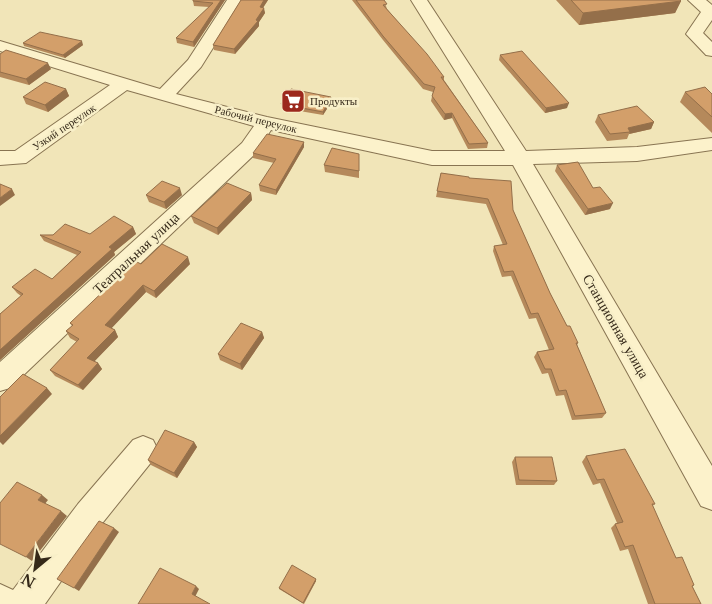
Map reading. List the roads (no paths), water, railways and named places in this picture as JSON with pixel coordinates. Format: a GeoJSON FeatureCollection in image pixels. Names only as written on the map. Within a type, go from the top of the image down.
{"type":"FeatureCollection","features":[{"type":"Feature","properties":{"kind":"street"},"geometry":{"type":"LineString","coordinates":[[164,96],[195,63],[235,0]]}},
{"type":"Feature","properties":{"kind":"street","name":"Станционная улица"},"geometry":{"type":"LineString","coordinates":[[419,0],[508,138],[712,495]]}},
{"type":"Feature","properties":{"kind":"street"},"geometry":{"type":"LineString","coordinates":[[696,0],[710,12],[694,34],[712,51]]}},
{"type":"Feature","properties":{"kind":"street","name":"Рабочий переулок"},"geometry":{"type":"LineString","coordinates":[[0,46],[164,96],[266,122],[432,158],[518,158]]}},
{"type":"Feature","properties":{"kind":"street","name":"Узкий переулок"},"geometry":{"type":"LineString","coordinates":[[0,158],[19,158],[74,122],[124,84]]}},
{"type":"Feature","properties":{"kind":"street","name":"Театральная улица"},"geometry":{"type":"LineString","coordinates":[[0,379],[249,148],[266,122]]}},
{"type":"Feature","properties":{"kind":"street"},"geometry":{"type":"LineString","coordinates":[[518,158],[637,154],[712,144]]}},
{"type":"Feature","properties":{"kind":"street"},"geometry":{"type":"LineString","coordinates":[[24,604],[89,514],[143,450]]}},
{"type":"Feature","properties":{"kind":"street"},"geometry":{"type":"LineString","coordinates":[[0,601],[5,604]]}},
{"type":"Feature","properties":{"kind":"place","name":"Продукты"},"geometry":{"type":"Point","coordinates":[293,101]}}]}
